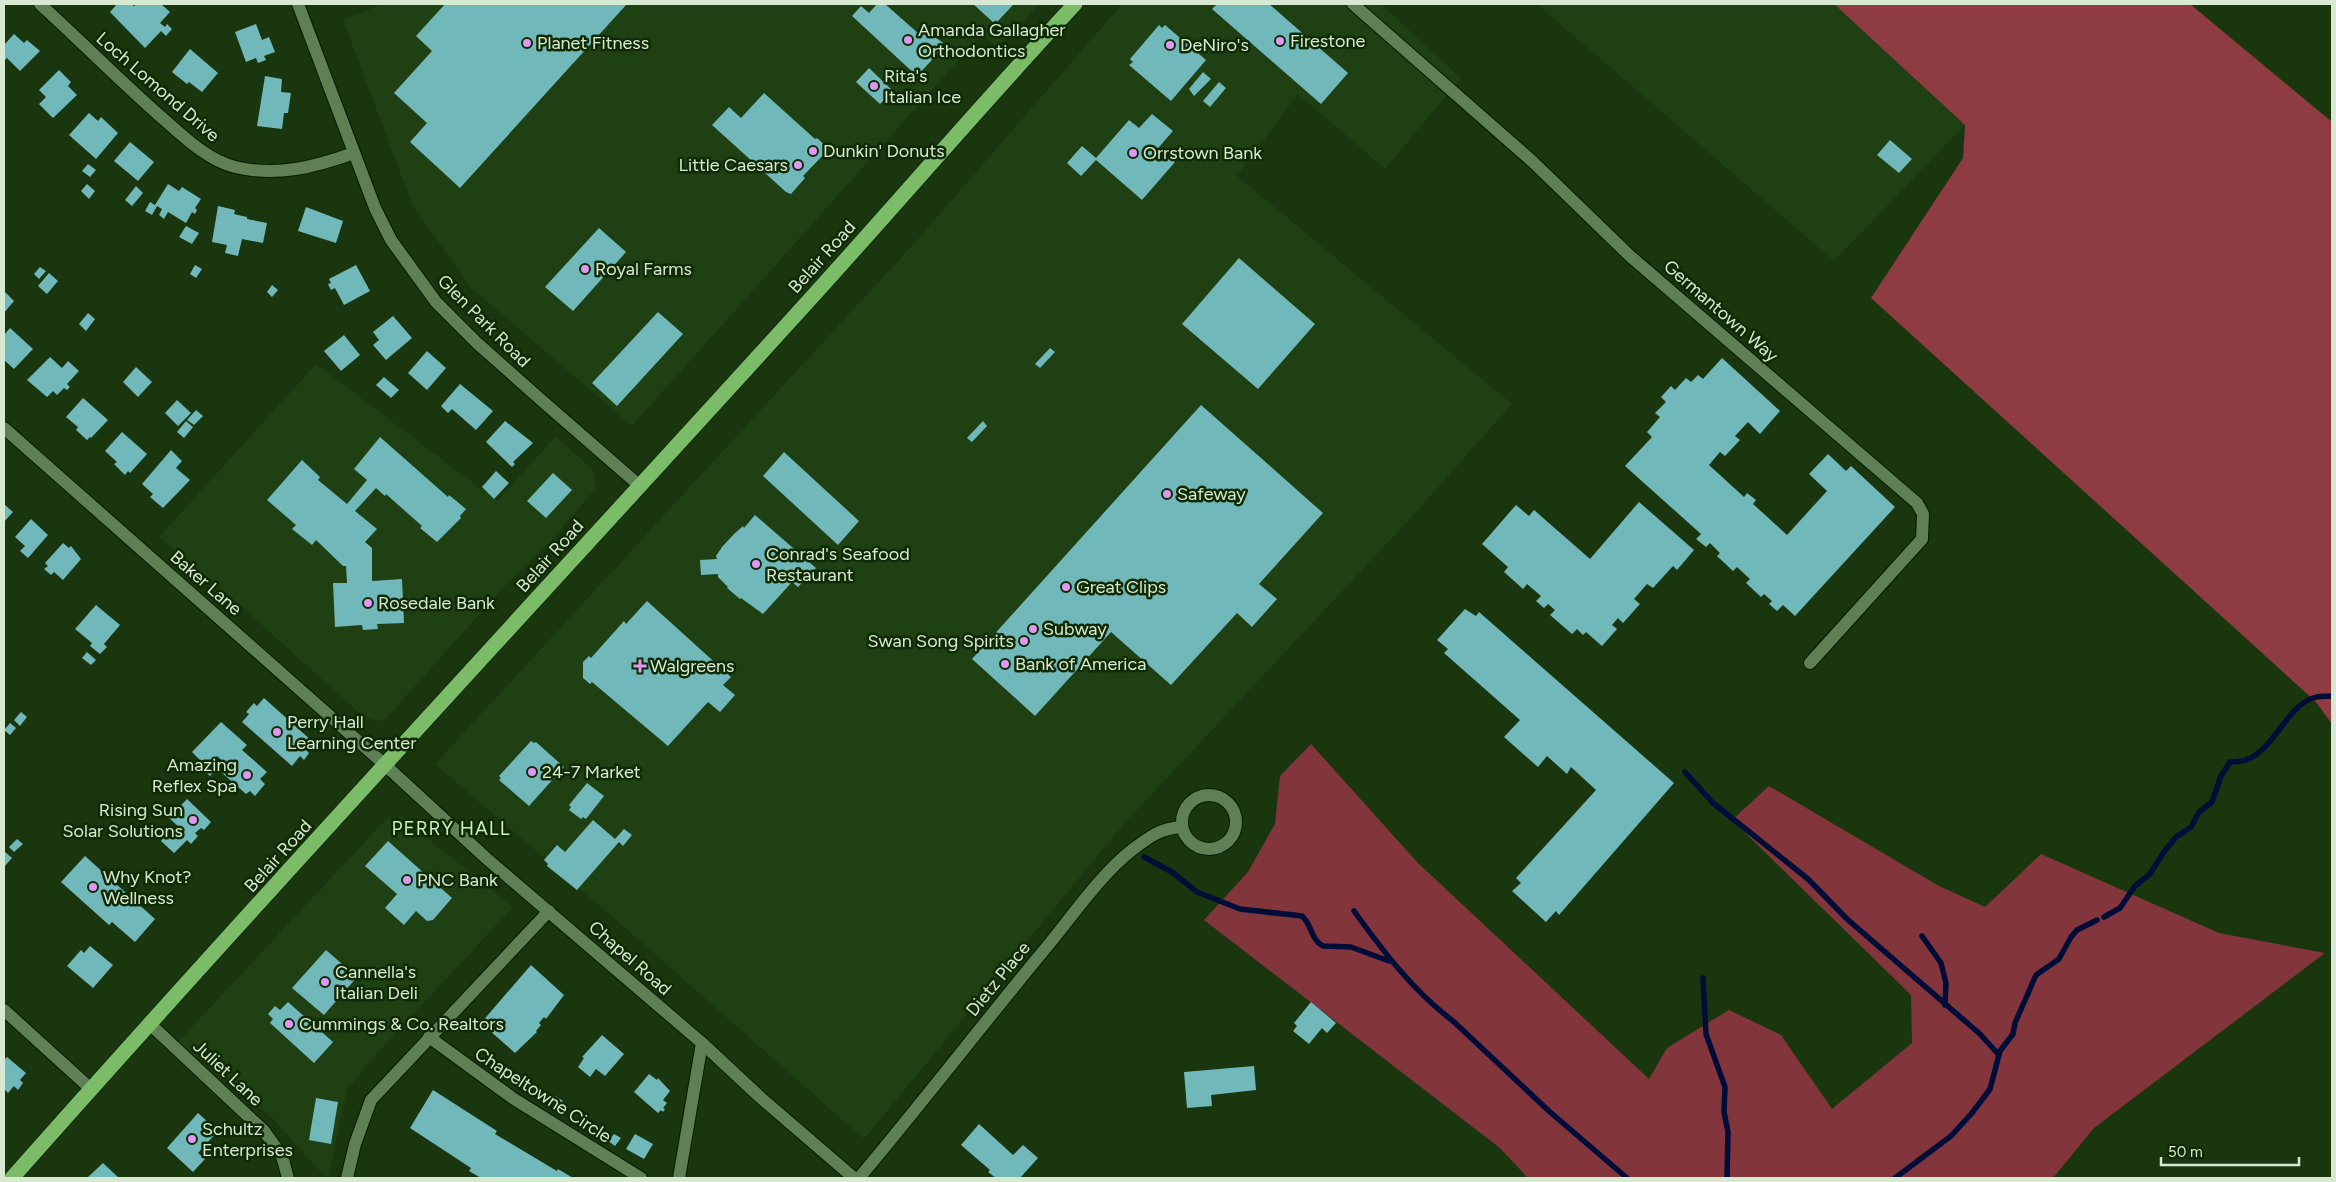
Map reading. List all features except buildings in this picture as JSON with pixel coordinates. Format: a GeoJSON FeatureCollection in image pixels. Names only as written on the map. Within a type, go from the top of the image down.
{"type":"FeatureCollection","features":[{"type":"Feature","properties":{"kind":"highway","name":"Belair Road"},"geometry":{"type":"LineString","coordinates":[[12,1178],[384,764],[640,486],[789,322],[978,108],[1075,4]]}},
{"type":"Feature","properties":{"kind":"street","name":"Loch Lomond Drive"},"geometry":{"type":"LineString","coordinates":[[40,4],[146,104],[184,137],[216,160],[233,167],[262,172],[287,171],[319,166],[354,153]]}},
{"type":"Feature","properties":{"kind":"street","name":"Glen Park Road"},"geometry":{"type":"LineString","coordinates":[[298,4],[375,208],[391,240],[436,302],[519,380],[640,486]]}},
{"type":"Feature","properties":{"kind":"street","name":"Germantown Way"},"geometry":{"type":"LineString","coordinates":[[1353,4],[1533,162],[1630,256],[1917,503],[1923,514],[1922,539],[1810,663]]}},
{"type":"Feature","properties":{"kind":"street","name":"Baker Lane"},"geometry":{"type":"LineString","coordinates":[[4,428],[384,764]]}},
{"type":"Feature","properties":{"kind":"street","name":"Chapel Road"},"geometry":{"type":"LineString","coordinates":[[384,764],[486,858],[702,1043],[761,1098],[854,1178]]}},
{"type":"Feature","properties":{"kind":"street"},"geometry":{"type":"LineString","coordinates":[[1211,795],[1227,802],[1236,819],[1236,828],[1232,837],[1218,848],[1199,848],[1185,836],[1182,827],[1184,811],[1189,804],[1203,796],[1211,795]]}},
{"type":"Feature","properties":{"kind":"street","name":"Dietz Place"},"geometry":{"type":"LineString","coordinates":[[858,1178],[924,1101],[1006,996],[1096,888],[1131,851],[1165,828],[1182,827]]}},
{"type":"Feature","properties":{"kind":"street"},"geometry":{"type":"LineString","coordinates":[[347,1178],[355,1144],[371,1100],[396,1076],[429,1037],[549,911]]}},
{"type":"Feature","properties":{"kind":"street"},"geometry":{"type":"LineString","coordinates":[[4,1010],[91,1089]]}},
{"type":"Feature","properties":{"kind":"street","name":"Juliet Lane"},"geometry":{"type":"LineString","coordinates":[[151,1025],[264,1131],[282,1156],[288,1178]]}},
{"type":"Feature","properties":{"kind":"street","name":"Chapeltowne Circle"},"geometry":{"type":"LineString","coordinates":[[429,1037],[514,1099],[641,1178]]}},
{"type":"Feature","properties":{"kind":"street"},"geometry":{"type":"LineString","coordinates":[[679,1178],[702,1043]]}},
{"type":"Feature","properties":{"kind":"shaded area"},"geometry":{"type":"Polygon","coordinates":[[[382,4],[1040,4],[997,48],[982,34],[632,426],[470,287],[412,204],[343,20],[382,4]]]}},
{"type":"Feature","properties":{"kind":"shaded area"},"geometry":{"type":"Polygon","coordinates":[[[1122,4],[1381,4],[1461,78],[1385,169],[1298,94],[1237,176],[1512,404],[1409,520],[1123,825],[864,1139],[622,925],[435,764],[918,239],[1122,4]]]}},
{"type":"Feature","properties":{"kind":"shaded area"},"geometry":{"type":"Polygon","coordinates":[[[1537,4],[1834,4],[1965,125],[1834,261],[1537,4]]]}},
{"type":"Feature","properties":{"kind":"shaded area"},"geometry":{"type":"Polygon","coordinates":[[[1834,4],[2190,4],[2332,122],[2332,724],[2316,702],[1871,298],[1963,158],[1965,125],[1834,4]]]}},
{"type":"Feature","properties":{"kind":"shaded area"},"geometry":{"type":"Polygon","coordinates":[[[316,364],[497,501],[556,436],[593,470],[596,488],[550,542],[501,590],[385,720],[377,721],[367,718],[355,709],[244,609],[159,537],[316,364]]]}},
{"type":"Feature","properties":{"kind":"shaded area"},"geometry":{"type":"Polygon","coordinates":[[[1311,744],[1418,863],[1649,1079],[1667,1048],[1729,1010],[1781,1035],[1832,1109],[1912,1043],[1911,995],[1732,820],[1769,786],[1939,886],[1985,907],[2041,854],[2219,933],[2325,953],[2094,1128],[2053,1178],[1528,1178],[1500,1148],[1204,920],[1248,872],[1275,824],[1280,776],[1311,744]]]}},
{"type":"Feature","properties":{"kind":"shaded area"},"geometry":{"type":"Polygon","coordinates":[[[402,818],[513,907],[379,1051],[347,1090],[328,1178],[326,1178],[273,1119],[178,1042],[386,819],[402,818]]]}},
{"type":"Feature","properties":{"kind":"waterway"},"geometry":{"type":"LineString","coordinates":[[2104,917],[2120,908],[2135,886],[2150,874],[2176,837],[2191,827],[2199,812],[2212,802],[2221,776],[2230,762],[2244,761],[2256,755],[2273,738],[2295,710],[2304,703],[2315,697],[2332,696]]}},
{"type":"Feature","properties":{"kind":"waterway"},"geometry":{"type":"LineString","coordinates":[[1685,772],[1713,803],[1808,879],[1847,919],[1980,1034],[1999,1055]]}},
{"type":"Feature","properties":{"kind":"waterway"},"geometry":{"type":"LineString","coordinates":[[1144,857],[1172,872],[1197,892],[1240,909],[1302,916],[1308,923],[1313,936],[1323,946],[1351,947],[1389,961]]}},
{"type":"Feature","properties":{"kind":"waterway"},"geometry":{"type":"LineString","coordinates":[[1354,911],[1388,955],[1425,997],[1550,1112],[1627,1178]]}},
{"type":"Feature","properties":{"kind":"waterway"},"geometry":{"type":"LineString","coordinates":[[1895,1178],[1951,1136],[1972,1113],[1990,1089],[2000,1051],[2013,1034],[2015,1023],[2036,975],[2059,959],[2077,930],[2097,920]]}},
{"type":"Feature","properties":{"kind":"waterway"},"geometry":{"type":"LineString","coordinates":[[1922,936],[1941,963],[1946,983],[1945,1005]]}},
{"type":"Feature","properties":{"kind":"waterway"},"geometry":{"type":"LineString","coordinates":[[1703,978],[1706,1034],[1725,1087],[1724,1112],[1728,1132],[1727,1178]]}},
{"type":"Feature","properties":{"kind":"place","name":"Amanda Gallagher Orthodontics"},"geometry":{"type":"Point","coordinates":[908,40]}},
{"type":"Feature","properties":{"kind":"place","name":"Firestone"},"geometry":{"type":"Point","coordinates":[1280,41]}},
{"type":"Feature","properties":{"kind":"place","name":"Planet Fitness"},"geometry":{"type":"Point","coordinates":[527,43]}},
{"type":"Feature","properties":{"kind":"place","name":"DeNiro's"},"geometry":{"type":"Point","coordinates":[1170,45]}},
{"type":"Feature","properties":{"kind":"place","name":"Rita's Italian Ice"},"geometry":{"type":"Point","coordinates":[874,86]}},
{"type":"Feature","properties":{"kind":"place","name":"Dunkin' Donuts"},"geometry":{"type":"Point","coordinates":[813,151]}},
{"type":"Feature","properties":{"kind":"place","name":"Orrstown Bank"},"geometry":{"type":"Point","coordinates":[1133,153]}},
{"type":"Feature","properties":{"kind":"place","name":"Little Caesars"},"geometry":{"type":"Point","coordinates":[798,165]}},
{"type":"Feature","properties":{"kind":"place","name":"Royal Farms"},"geometry":{"type":"Point","coordinates":[585,269]}},
{"type":"Feature","properties":{"kind":"place","name":"Safeway"},"geometry":{"type":"Point","coordinates":[1167,494]}},
{"type":"Feature","properties":{"kind":"place","name":"Conrad's Seafood Restaurant"},"geometry":{"type":"Point","coordinates":[756,564]}},
{"type":"Feature","properties":{"kind":"place","name":"Great Clips"},"geometry":{"type":"Point","coordinates":[1066,587]}},
{"type":"Feature","properties":{"kind":"place","name":"Rosedale Bank"},"geometry":{"type":"Point","coordinates":[368,603]}},
{"type":"Feature","properties":{"kind":"place","name":"Subway"},"geometry":{"type":"Point","coordinates":[1033,629]}},
{"type":"Feature","properties":{"kind":"place","name":"Swan Song Spirits"},"geometry":{"type":"Point","coordinates":[1024,641]}},
{"type":"Feature","properties":{"kind":"place","name":"Bank of America"},"geometry":{"type":"Point","coordinates":[1005,664]}},
{"type":"Feature","properties":{"kind":"place","name":"Walgreens"},"geometry":{"type":"Point","coordinates":[640,666]}},
{"type":"Feature","properties":{"kind":"place","name":"Perry Hall Learning Center"},"geometry":{"type":"Point","coordinates":[277,732]}},
{"type":"Feature","properties":{"kind":"place","name":"24-7 Market"},"geometry":{"type":"Point","coordinates":[532,772]}},
{"type":"Feature","properties":{"kind":"place","name":"Amazing Reflex Spa"},"geometry":{"type":"Point","coordinates":[247,775]}},
{"type":"Feature","properties":{"kind":"place","name":"Rising Sun Solar Solutions"},"geometry":{"type":"Point","coordinates":[193,820]}},
{"type":"Feature","properties":{"kind":"place","name":"PNC Bank"},"geometry":{"type":"Point","coordinates":[407,880]}},
{"type":"Feature","properties":{"kind":"place","name":"Why Knot? Wellness"},"geometry":{"type":"Point","coordinates":[93,887]}},
{"type":"Feature","properties":{"kind":"place","name":"Cannella's Italian Deli"},"geometry":{"type":"Point","coordinates":[325,982]}},
{"type":"Feature","properties":{"kind":"place","name":"Cummings & Co. Realtors"},"geometry":{"type":"Point","coordinates":[289,1024]}},
{"type":"Feature","properties":{"kind":"place","name":"Schultz Enterprises"},"geometry":{"type":"Point","coordinates":[192,1139]}},
{"type":"Feature","properties":{"kind":"district","name":"PERRY HALL"},"geometry":{"type":"Point","coordinates":[451,828]}}]}
